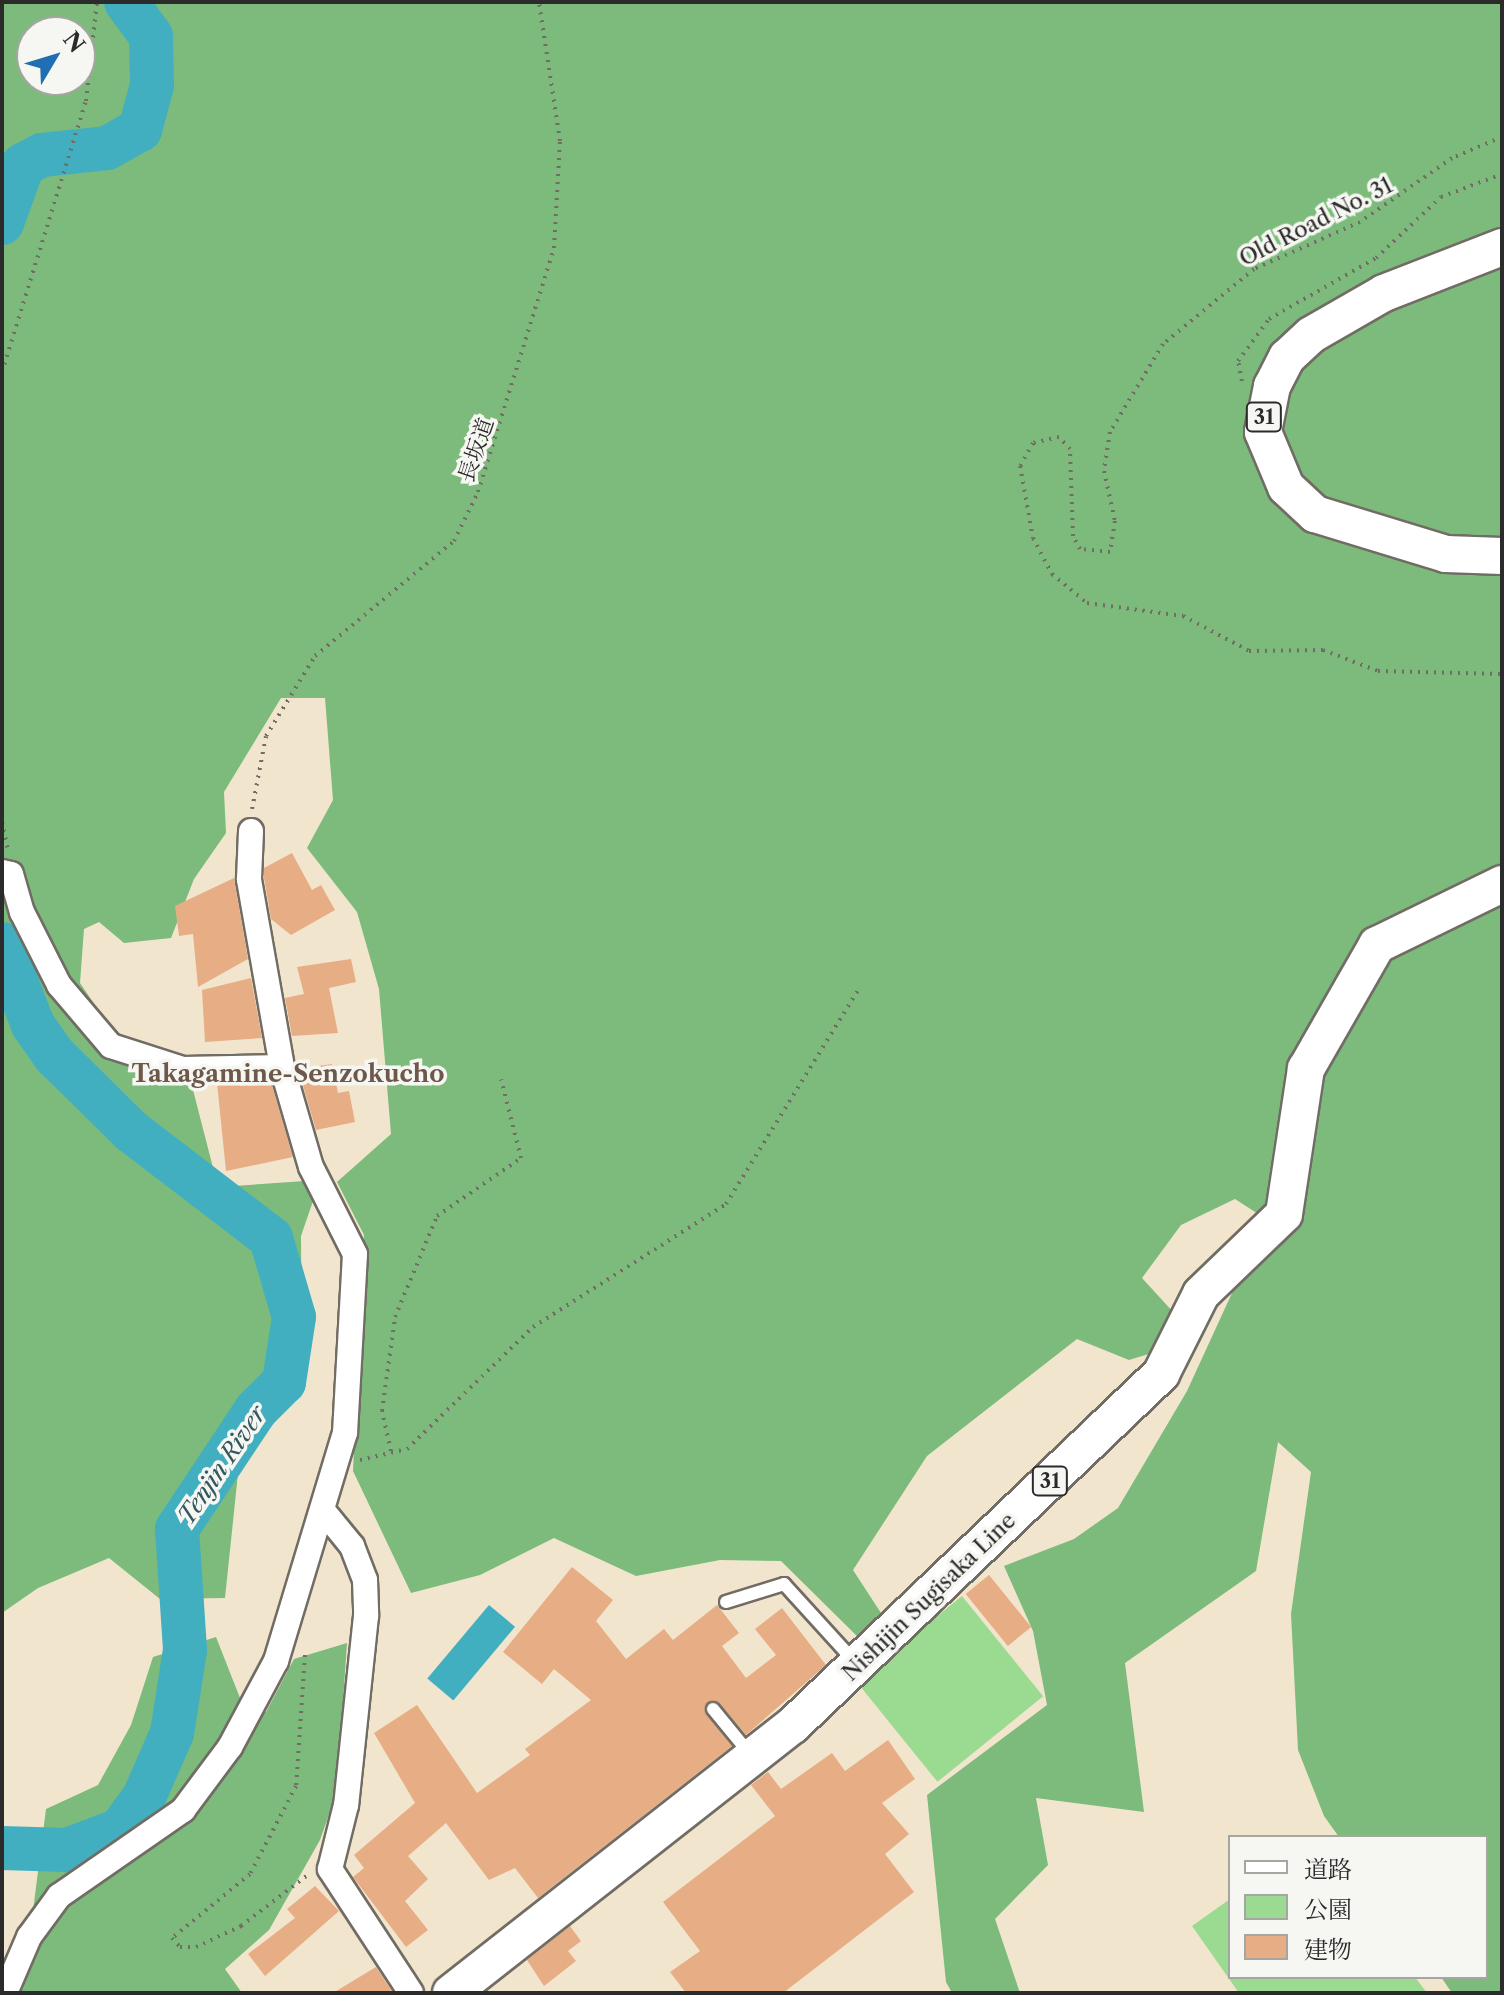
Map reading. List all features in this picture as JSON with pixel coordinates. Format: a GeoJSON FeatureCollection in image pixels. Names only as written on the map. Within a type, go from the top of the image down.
{"type":"FeatureCollection","features":[{"type":"Feature","properties":{"kind":"main road","name":"31"},"geometry":{"type":"LineString","coordinates":[[1502,247],[1345,314],[1287,357],[1272,386],[1263,432],[1271,459],[1286,487],[1315,514],[1446,554],[1502,556]]}},
{"type":"Feature","properties":{"kind":"main road","name":"Nishijin Sugisaka Line"},"geometry":{"type":"LineString","coordinates":[[451,1993],[752,1757],[858,1666],[1161,1374],[1201,1294],[1284,1214],[1306,1069],[1377,945],[1502,884]]}},
{"type":"Feature","properties":{"kind":"street"},"geometry":{"type":"LineString","coordinates":[[5,1993],[29,1937],[59,1896],[183,1810],[256,1703],[295,1606],[325,1513],[350,1398],[355,1254],[311,1167],[282,1067],[249,879],[251,831]]}},
{"type":"Feature","properties":{"kind":"street"},"geometry":{"type":"LineString","coordinates":[[7,873],[43,958],[111,1046],[183,1069],[282,1067]]}},
{"type":"Feature","properties":{"kind":"street"},"geometry":{"type":"LineString","coordinates":[[325,1513],[352,1546],[365,1580],[366,1616],[346,1805],[330,1869],[411,1993]]}},
{"type":"Feature","properties":{"kind":"lane"},"geometry":{"type":"LineString","coordinates":[[726,1602],[784,1584],[858,1666]]}},
{"type":"Feature","properties":{"kind":"lane"},"geometry":{"type":"LineString","coordinates":[[713,1709],[752,1757]]}},
{"type":"Feature","properties":{"kind":"path"},"geometry":{"type":"LineString","coordinates":[[2,372],[56,207],[86,101],[97,2]]}},
{"type":"Feature","properties":{"kind":"path","name":"長坂道"},"geometry":{"type":"LineString","coordinates":[[251,831],[266,736],[315,656],[454,541],[478,492],[554,248],[560,141],[539,2]]}},
{"type":"Feature","properties":{"kind":"path","name":"Old Road No. 31"},"geometry":{"type":"LineString","coordinates":[[1502,137],[1452,158],[1360,222],[1254,269],[1163,344],[1110,432],[1104,471],[1115,521],[1110,552],[1080,549],[1073,536],[1070,449],[1059,437],[1033,443],[1020,466],[1033,538],[1052,574],[1087,603],[1183,616],[1249,651],[1323,650],[1378,671],[1502,674]]}},
{"type":"Feature","properties":{"kind":"path","name":"Old Road No. 31"},"geometry":{"type":"LineString","coordinates":[[1272,386],[1252,388],[1238,378],[1244,349],[1269,319],[1376,258],[1441,197],[1502,174]]}},
{"type":"Feature","properties":{"kind":"path"},"geometry":{"type":"LineString","coordinates":[[335,1468],[407,1449],[533,1327],[726,1204],[859,989]]}},
{"type":"Feature","properties":{"kind":"path"},"geometry":{"type":"LineString","coordinates":[[391,1451],[382,1411],[395,1317],[437,1216],[521,1158],[501,1079]]}},
{"type":"Feature","properties":{"kind":"path"},"geometry":{"type":"LineString","coordinates":[[295,1606],[305,1654],[296,1786],[250,1874],[172,1938],[180,1947],[196,1947],[241,1926],[311,1872],[330,1869]]}},
{"type":"Feature","properties":{"kind":"green space"},"geometry":{"type":"Polygon","coordinates":[[[2,2],[1502,2],[1502,1993],[1452,1993],[1442,1979],[1488,1979],[1488,1835],[1338,1835],[1324,1816],[1298,1750],[1291,1614],[1311,1472],[1278,1442],[1256,1571],[1125,1663],[1144,1812],[1036,1798],[1048,1865],[995,1919],[1020,1993],[952,1993],[946,1982],[927,1795],[1047,1705],[1033,1631],[1004,1566],[1074,1539],[1118,1508],[1187,1391],[1266,1219],[1235,1199],[1181,1225],[1142,1278],[1174,1313],[1152,1353],[1129,1360],[1077,1339],[927,1456],[853,1570],[881,1613],[863,1642],[781,1561],[720,1560],[636,1576],[554,1538],[480,1575],[411,1593],[353,1471],[364,1235],[337,1182],[391,1134],[379,989],[357,912],[307,848],[333,800],[325,698],[281,698],[224,792],[226,833],[194,879],[171,938],[124,943],[99,922],[84,929],[80,983],[146,1080],[192,1086],[218,1187],[305,1181],[313,1201],[301,1236],[302,1368],[239,1464],[225,1598],[160,1599],[109,1558],[38,1588],[2,1613],[2,2]]]}},
{"type":"Feature","properties":{"kind":"green space"},"geometry":{"type":"Polygon","coordinates":[[[962,1596],[1043,1696],[937,1782],[856,1682],[962,1596]]]}},
{"type":"Feature","properties":{"kind":"green space"},"geometry":{"type":"Polygon","coordinates":[[[216,1637],[242,1703],[266,1712],[294,1659],[347,1643],[337,1792],[320,1840],[269,1930],[225,1969],[242,1993],[2,1993],[23,1989],[46,1809],[98,1785],[131,1725],[153,1657],[216,1637]]]}},
{"type":"Feature","properties":{"kind":"green space"},"geometry":{"type":"Polygon","coordinates":[[[1228,1900],[1228,1977],[1192,1926],[1228,1900]]]}},
{"type":"Feature","properties":{"kind":"green space"},"geometry":{"type":"Polygon","coordinates":[[[1229,1979],[1416,1979],[1427,1993],[1239,1993],[1229,1979]]]}},
{"type":"Feature","properties":{"kind":"water"},"geometry":{"type":"Polygon","coordinates":[[[489,1605],[515,1627],[453,1700],[427,1679],[489,1605]]]}},
{"type":"Feature","properties":{"kind":"building"},"geometry":{"type":"Polygon","coordinates":[[[292,853],[312,890],[321,885],[335,910],[291,935],[271,919],[264,868],[292,853]]]}},
{"type":"Feature","properties":{"kind":"building"},"geometry":{"type":"Polygon","coordinates":[[[234,878],[248,959],[198,987],[193,934],[179,936],[175,906],[234,878]]]}},
{"type":"Feature","properties":{"kind":"building"},"geometry":{"type":"Polygon","coordinates":[[[351,959],[356,982],[329,988],[338,1033],[292,1036],[285,998],[304,994],[297,967],[351,959]]]}},
{"type":"Feature","properties":{"kind":"building"},"geometry":{"type":"Polygon","coordinates":[[[251,978],[262,1038],[205,1042],[202,990],[251,978]]]}},
{"type":"Feature","properties":{"kind":"building"},"geometry":{"type":"Polygon","coordinates":[[[332,1064],[338,1093],[349,1091],[355,1122],[316,1130],[298,1069],[332,1064]]]}},
{"type":"Feature","properties":{"kind":"building"},"geometry":{"type":"Polygon","coordinates":[[[271,1082],[293,1157],[226,1171],[217,1083],[271,1082]]]}},
{"type":"Feature","properties":{"kind":"building"},"geometry":{"type":"Polygon","coordinates":[[[572,1567],[613,1600],[596,1621],[626,1659],[664,1629],[673,1640],[717,1605],[739,1633],[722,1646],[746,1678],[776,1655],[755,1629],[782,1608],[826,1665],[746,1735],[719,1703],[708,1702],[706,1714],[732,1746],[538,1898],[515,1868],[489,1880],[446,1823],[408,1856],[428,1879],[405,1901],[428,1930],[406,1947],[353,1877],[364,1868],[354,1855],[415,1803],[374,1733],[417,1705],[477,1793],[530,1755],[525,1749],[591,1700],[554,1669],[542,1684],[503,1652],[572,1567]]]}},
{"type":"Feature","properties":{"kind":"building"},"geometry":{"type":"Polygon","coordinates":[[[989,1575],[1031,1627],[1008,1646],[966,1594],[989,1575]]]}},
{"type":"Feature","properties":{"kind":"building"},"geometry":{"type":"Polygon","coordinates":[[[888,1740],[915,1779],[882,1803],[909,1834],[885,1854],[914,1892],[783,1993],[686,1993],[670,1972],[700,1951],[663,1902],[775,1816],[751,1785],[768,1772],[781,1789],[832,1753],[845,1771],[888,1740]]]}},
{"type":"Feature","properties":{"kind":"building"},"geometry":{"type":"Polygon","coordinates":[[[315,1886],[339,1911],[265,1976],[248,1954],[295,1918],[287,1909],[315,1886]]]}},
{"type":"Feature","properties":{"kind":"building"},"geometry":{"type":"Polygon","coordinates":[[[570,1926],[581,1941],[568,1951],[576,1961],[544,1986],[527,1960],[570,1926]]]}},
{"type":"Feature","properties":{"kind":"building"},"geometry":{"type":"Polygon","coordinates":[[[376,1967],[393,1993],[333,1993],[376,1967]]]}},
{"type":"Feature","properties":{"kind":"waterway","name":"Tenjin River"},"geometry":{"type":"LineString","coordinates":[[2,223],[23,165],[42,155],[107,148],[140,130],[152,85],[151,36],[126,2]]}},
{"type":"Feature","properties":{"kind":"waterway","name":"Tenjin River"},"geometry":{"type":"LineString","coordinates":[[2,944],[33,1025],[55,1056],[131,1131],[271,1238],[294,1317],[284,1382],[256,1410],[177,1529],[185,1650],[172,1733],[144,1797],[120,1830],[67,1850],[2,1848]]}},
{"type":"Feature","properties":{"kind":"district","name":"Takagamine-Senzokucho"},"geometry":{"type":"Point","coordinates":[288,1074]}}]}
